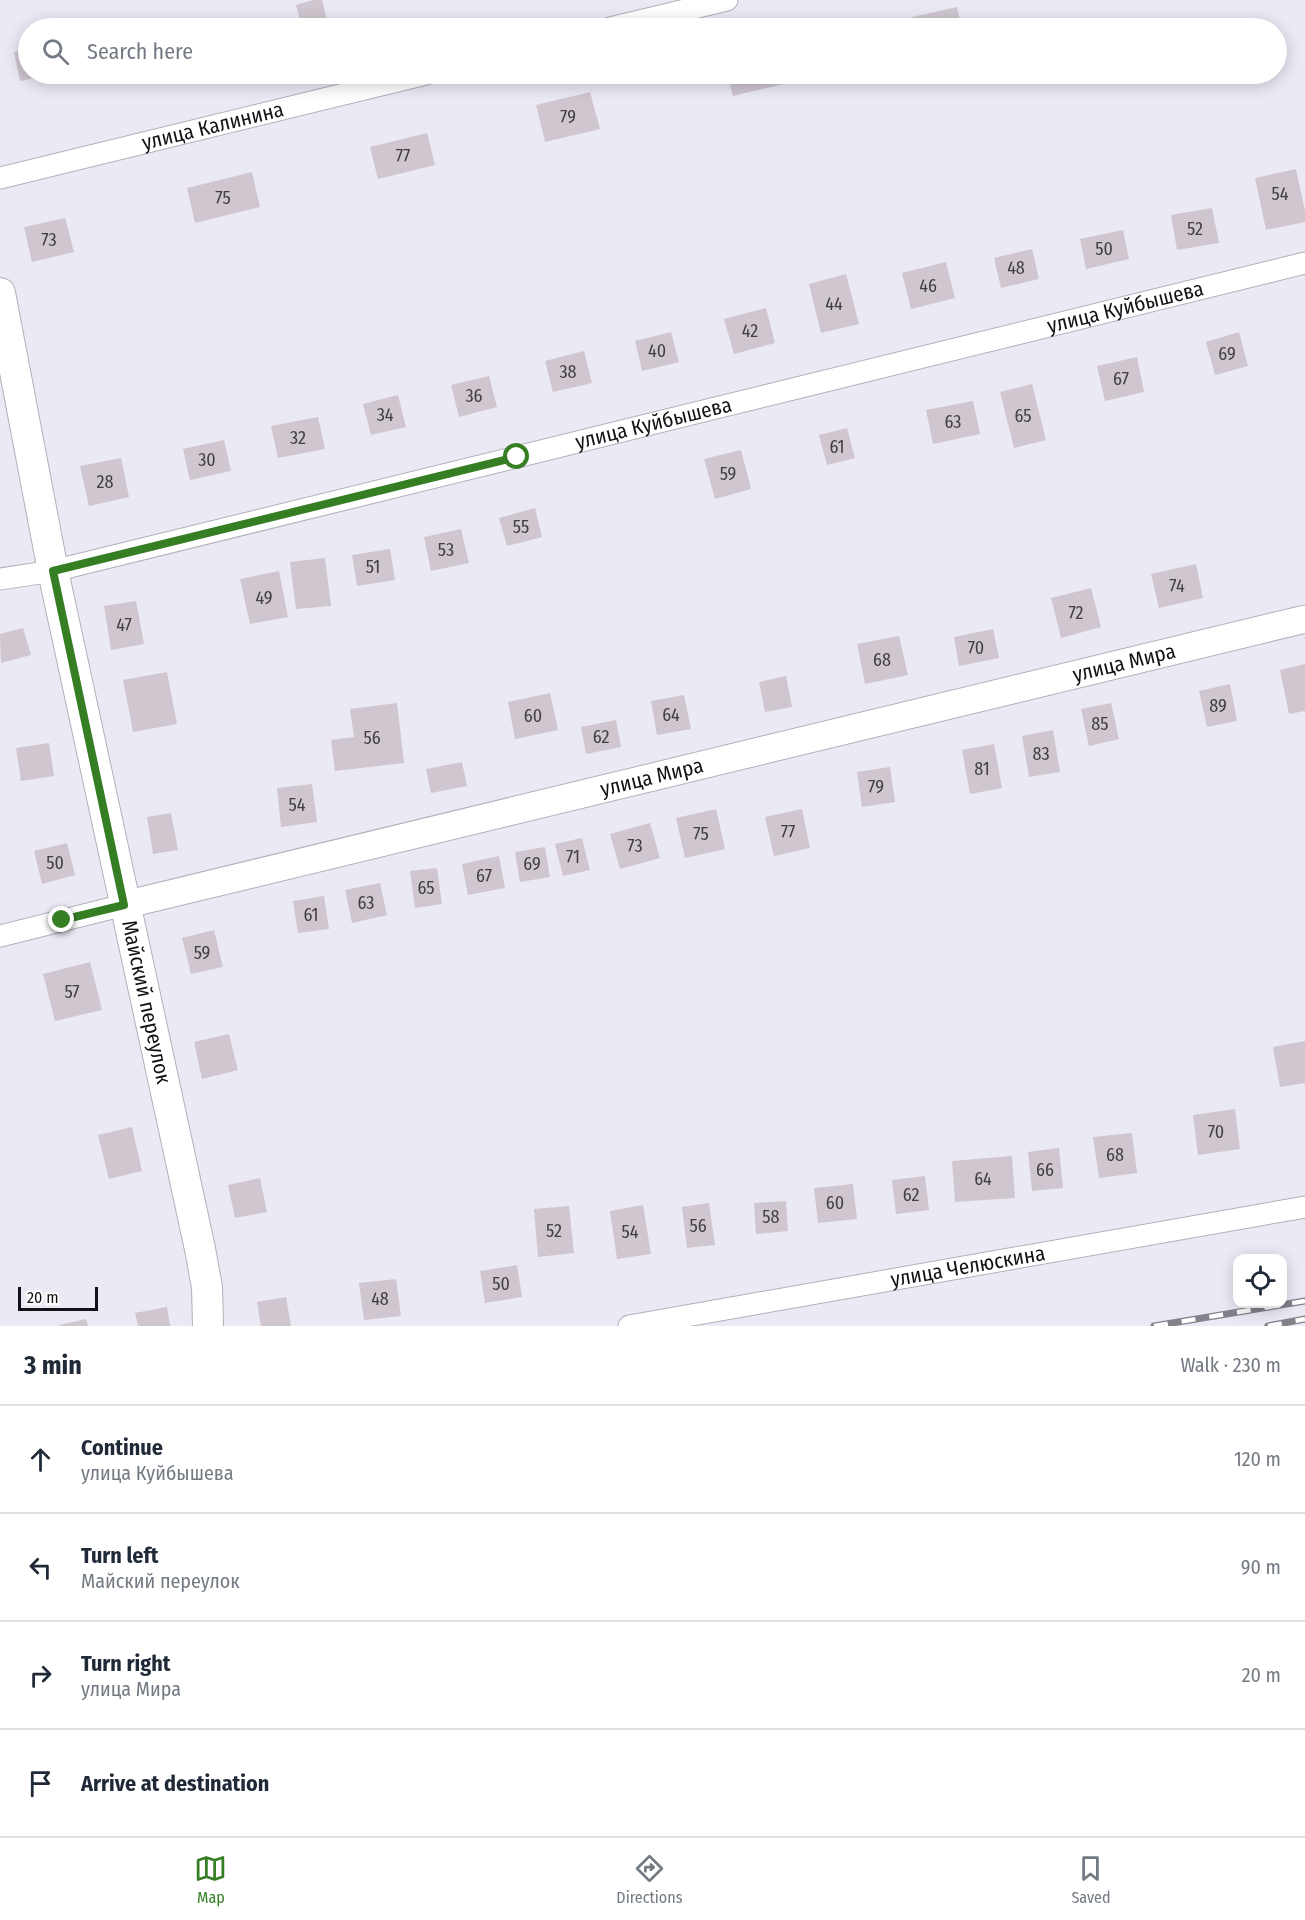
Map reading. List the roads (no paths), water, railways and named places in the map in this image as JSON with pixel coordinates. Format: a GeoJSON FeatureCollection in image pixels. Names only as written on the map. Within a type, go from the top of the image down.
{"type":"FeatureCollection","features":[{"type":"Feature","properties":{"kind":"main road","name":"Майский переулок"},"geometry":{"type":"LineString","coordinates":[[0,293],[53,571],[200,1249],[207,1287],[208,1326]]}},
{"type":"Feature","properties":{"kind":"street"},"geometry":{"type":"LineString","coordinates":[[652,18],[727,0]]}},
{"type":"Feature","properties":{"kind":"street","name":"улица Калинина"},"geometry":{"type":"LineString","coordinates":[[0,178],[385,84]]}},
{"type":"Feature","properties":{"kind":"street","name":"улица Куйбышева"},"geometry":{"type":"LineString","coordinates":[[0,579],[53,571],[1305,263]]}},
{"type":"Feature","properties":{"kind":"street","name":"улица Мира"},"geometry":{"type":"LineString","coordinates":[[0,936],[1305,619]]}},
{"type":"Feature","properties":{"kind":"street","name":"улица Челюскина"},"geometry":{"type":"LineString","coordinates":[[629,1326],[1305,1208]]}},
{"type":"Feature","properties":{"kind":"railway"},"geometry":{"type":"LineString","coordinates":[[1154,1326],[1305,1301]]}},
{"type":"Feature","properties":{"kind":"railway"},"geometry":{"type":"LineString","coordinates":[[1268,1326],[1305,1319]]}}]}
